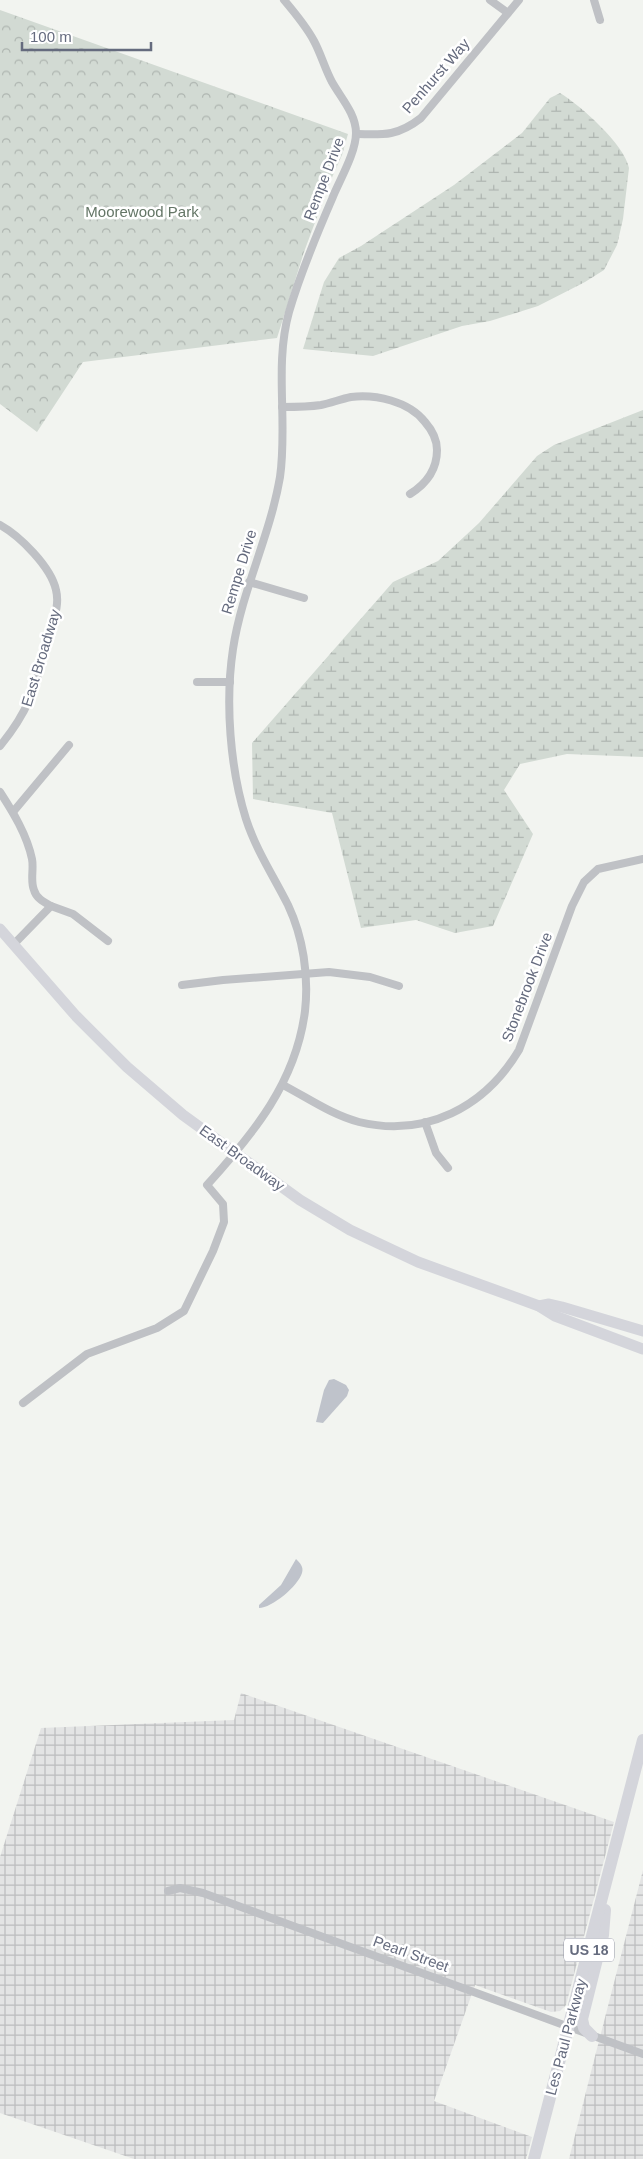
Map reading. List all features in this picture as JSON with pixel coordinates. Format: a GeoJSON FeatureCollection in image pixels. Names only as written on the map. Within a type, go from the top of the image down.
{"type":"FeatureCollection","features":[{"type":"Feature","properties":{"kind":"main road","name":"East Broadway"},"geometry":{"type":"LineString","coordinates":[[0,929],[76,1016],[121,1062],[179,1112],[307,1205],[363,1236],[430,1267],[539,1306],[555,1316],[643,1349]]}},
{"type":"Feature","properties":{"kind":"main road","name":"East Broadway"},"geometry":{"type":"LineString","coordinates":[[539,1306],[549,1304],[562,1307],[643,1331]]}},
{"type":"Feature","properties":{"kind":"main road","name":"Les Paul Parkway"},"geometry":{"type":"LineString","coordinates":[[534,2159],[643,1740]]}},
{"type":"Feature","properties":{"kind":"main road"},"geometry":{"type":"LineString","coordinates":[[592,2036],[584,2028],[582,2019],[603,1935],[608,1875]]}},
{"type":"Feature","properties":{"kind":"street","name":"Rempe Drive"},"geometry":{"type":"LineString","coordinates":[[23,1403],[87,1354],[158,1328],[184,1311],[213,1252],[224,1222],[223,1204],[207,1186],[236,1154],[283,1085],[295,1056],[302,1029],[306,1006],[306,974],[298,930],[246,819],[232,751],[229,707],[230,682],[233,647],[278,486],[283,448],[282,366],[286,326],[314,242],[348,159],[356,134],[350,111],[329,76],[314,40],[303,22],[284,0]]}},
{"type":"Feature","properties":{"kind":"street"},"geometry":{"type":"LineString","coordinates":[[490,0],[508,13]]}},
{"type":"Feature","properties":{"kind":"street","name":"Penhurst Way"},"geometry":{"type":"LineString","coordinates":[[356,134],[392,134],[400,132],[421,118],[519,0]]}},
{"type":"Feature","properties":{"kind":"street"},"geometry":{"type":"LineString","coordinates":[[594,0],[600,20]]}},
{"type":"Feature","properties":{"kind":"street"},"geometry":{"type":"LineString","coordinates":[[282,407],[320,405],[352,397],[370,397],[392,402],[415,412],[431,430],[436,442],[437,454],[435,464],[427,479],[410,494]]}},
{"type":"Feature","properties":{"kind":"street","name":"East Broadway"},"geometry":{"type":"LineString","coordinates":[[0,525],[17,537],[46,569],[55,587],[58,601],[30,702],[23,716],[0,746]]}},
{"type":"Feature","properties":{"kind":"street"},"geometry":{"type":"LineString","coordinates":[[250,582],[304,598]]}},
{"type":"Feature","properties":{"kind":"street"},"geometry":{"type":"LineString","coordinates":[[197,682],[230,682]]}},
{"type":"Feature","properties":{"kind":"street"},"geometry":{"type":"LineString","coordinates":[[13,812],[69,744]]}},
{"type":"Feature","properties":{"kind":"street"},"geometry":{"type":"LineString","coordinates":[[0,792],[13,812],[32,858],[34,891],[38,897],[51,906],[72,914],[108,941]]}},
{"type":"Feature","properties":{"kind":"street","name":"Stonebrook Drive"},"geometry":{"type":"LineString","coordinates":[[283,1085],[327,1109],[359,1122],[392,1126],[425,1122],[455,1112],[474,1101],[494,1084],[509,1066],[525,1035],[572,906],[584,882],[592,873],[607,866],[643,859]]}},
{"type":"Feature","properties":{"kind":"street"},"geometry":{"type":"LineString","coordinates":[[13,945],[51,906]]}},
{"type":"Feature","properties":{"kind":"street"},"geometry":{"type":"LineString","coordinates":[[182,986],[223,980],[350,973],[399,986]]}},
{"type":"Feature","properties":{"kind":"street"},"geometry":{"type":"LineString","coordinates":[[425,1122],[436,1153],[448,1168]]}},
{"type":"Feature","properties":{"kind":"street","name":"Pearl Street"},"geometry":{"type":"LineString","coordinates":[[168,1891],[180,1888],[192,1889],[643,2054]]}},
{"type":"Feature","properties":{"kind":"shaded area"},"geometry":{"type":"Polygon","coordinates":[[[334,1379],[346,1385],[349,1390],[347,1396],[323,1423],[316,1422],[324,1390],[329,1380],[334,1379]]]}},
{"type":"Feature","properties":{"kind":"shaded area"},"geometry":{"type":"Polygon","coordinates":[[[296,1559],[302,1569],[300,1578],[290,1590],[277,1600],[259,1608],[259,1605],[281,1585],[296,1559]]]}},
{"type":"Feature","properties":{"kind":"shaded area"},"geometry":{"type":"Polygon","coordinates":[[[241,1693],[614,1822],[566,2005],[560,2011],[551,2012],[475,1985],[434,2101],[532,2137],[526,2159],[134,2159],[0,2113],[0,1857],[41,1728],[234,1720],[241,1693]]]}},
{"type":"Feature","properties":{"kind":"shaded area"},"geometry":{"type":"Polygon","coordinates":[[[643,1870],[643,2159],[569,2159],[592,2068],[643,1870]]]}},
{"type":"Feature","properties":{"kind":"green space","name":"Moorewood Park"},"geometry":{"type":"Polygon","coordinates":[[[0,10],[348,134],[342,155],[304,252],[277,338],[83,362],[37,432],[0,404],[0,10]]]}},
{"type":"Feature","properties":{"kind":"green space"},"geometry":{"type":"Polygon","coordinates":[[[560,93],[590,116],[611,137],[626,159],[629,168],[623,219],[617,245],[604,270],[538,306],[490,321],[462,326],[373,356],[303,349],[324,282],[339,258],[361,246],[454,185],[522,133],[550,98],[560,93]]]}},
{"type":"Feature","properties":{"kind":"green space"},"geometry":{"type":"Polygon","coordinates":[[[643,410],[643,757],[567,754],[520,764],[504,790],[533,834],[493,926],[455,933],[416,920],[361,928],[332,813],[253,799],[252,743],[393,582],[438,561],[479,523],[537,456],[554,445],[643,410]]]}}]}
